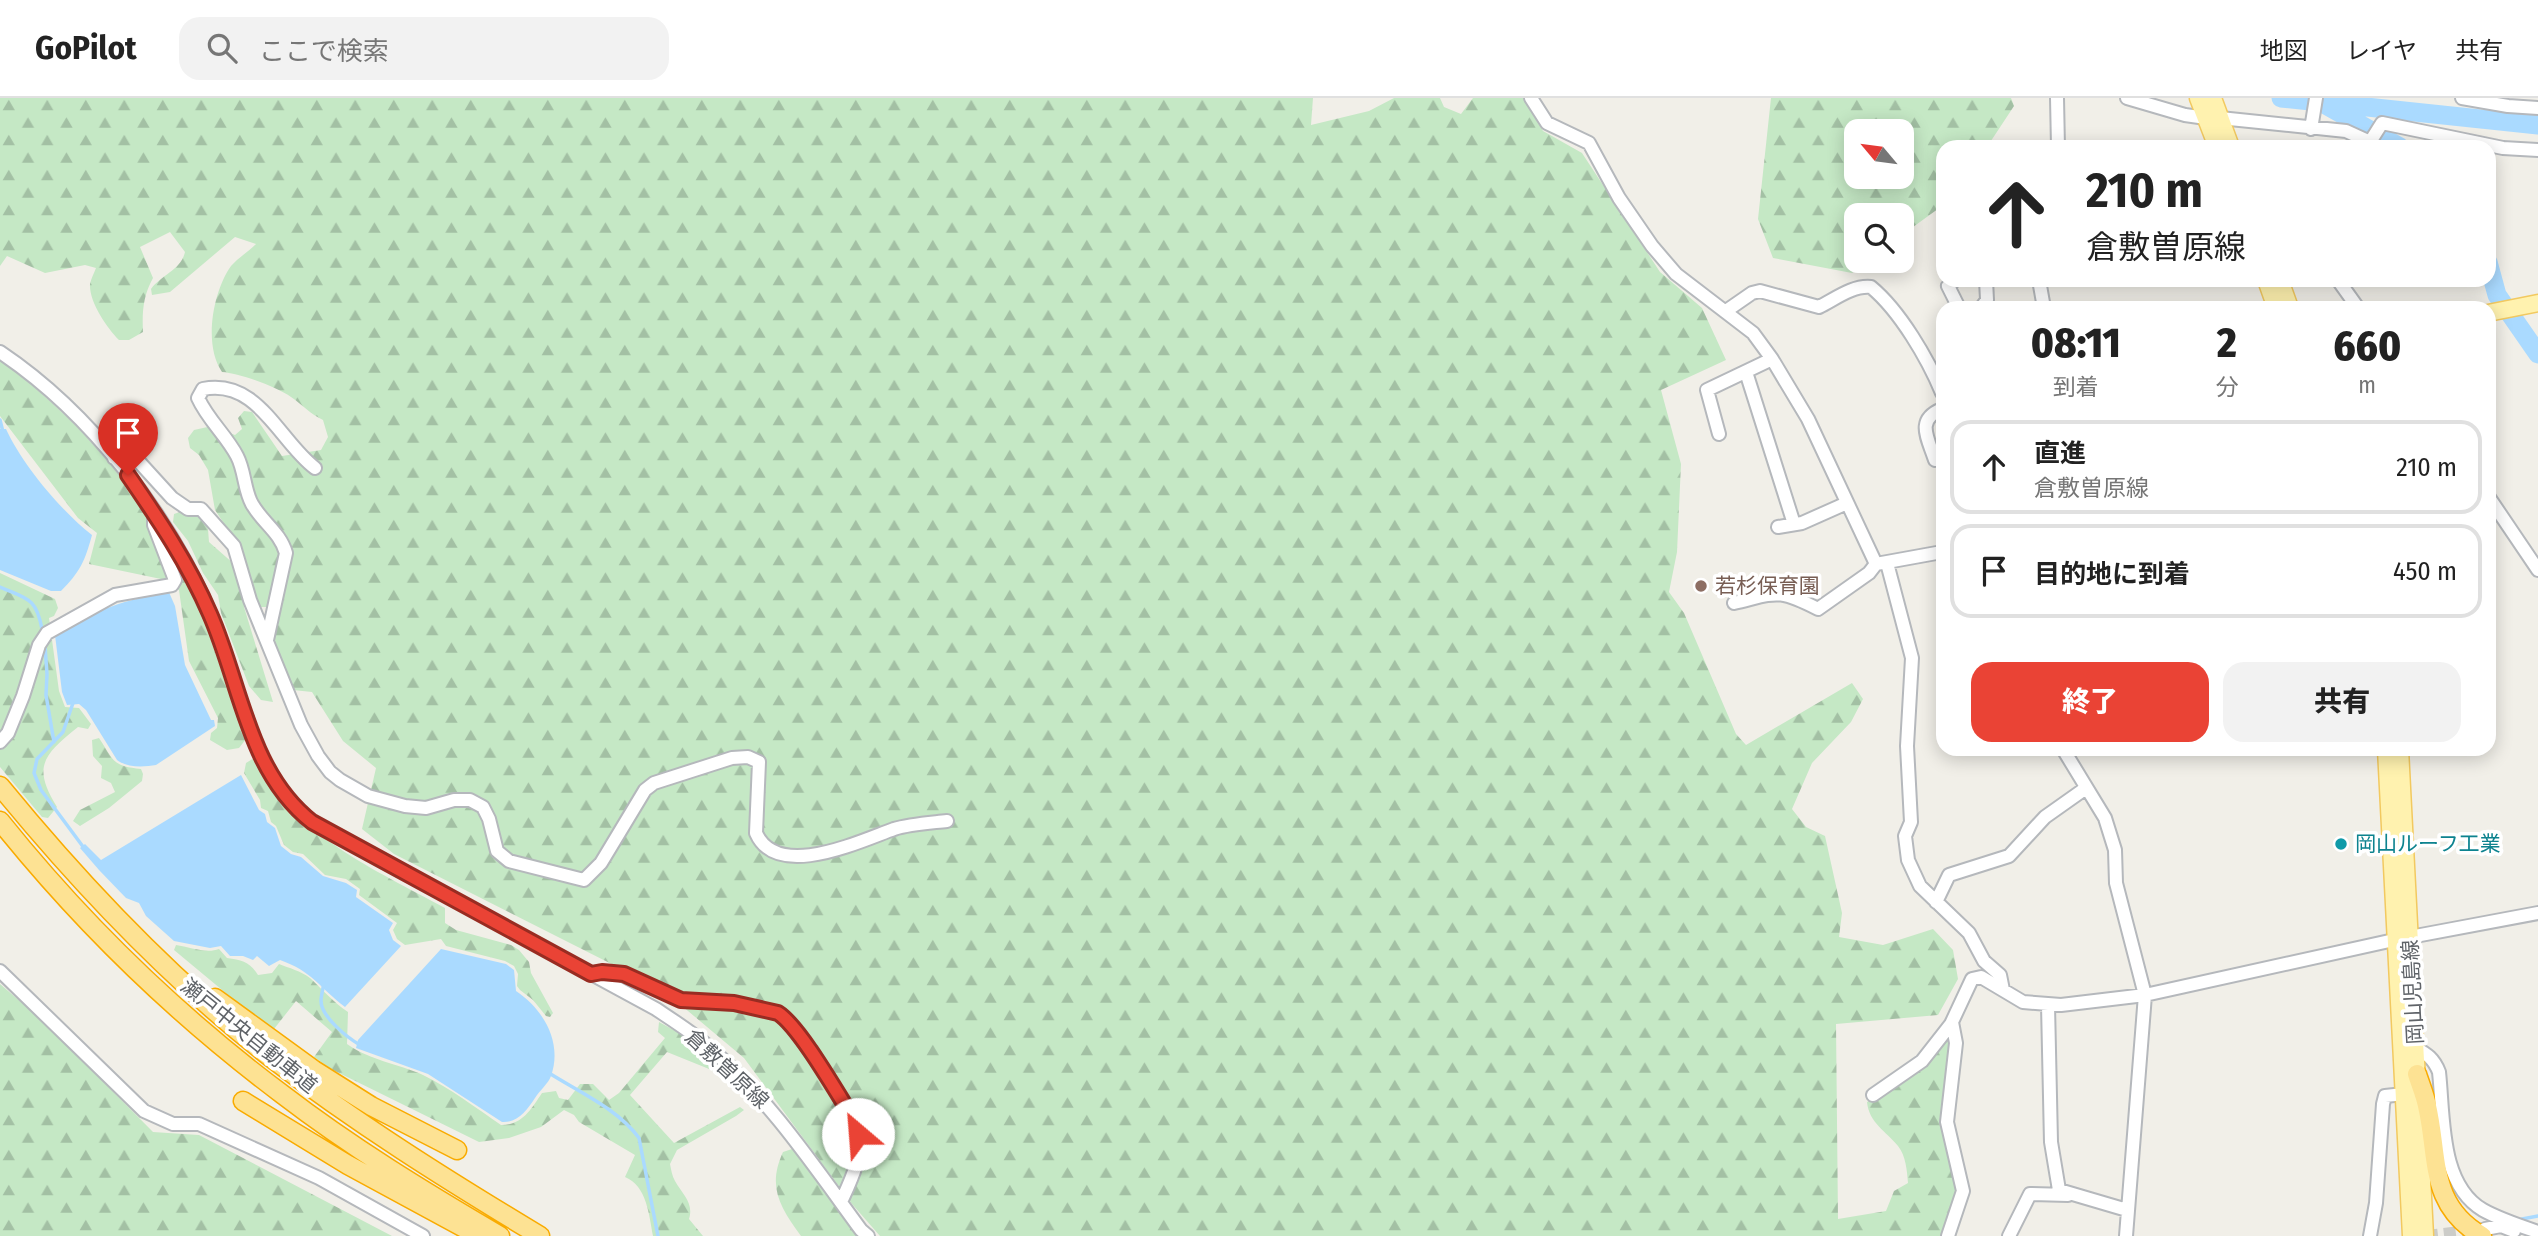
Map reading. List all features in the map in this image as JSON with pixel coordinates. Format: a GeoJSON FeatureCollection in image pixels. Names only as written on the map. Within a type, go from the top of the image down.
{"type":"FeatureCollection","features":[{"type":"Feature","properties":{"kind":"highway","name":"瀬戸中央自動車道"},"geometry":{"type":"LineString","coordinates":[[0,786],[106,908],[227,1022],[341,1110],[442,1177],[540,1236]]}},
{"type":"Feature","properties":{"kind":"highway","name":"瀬戸中央自動車道"},"geometry":{"type":"LineString","coordinates":[[0,821],[93,926],[146,978],[243,1065],[370,1156],[500,1236]]}},
{"type":"Feature","properties":{"kind":"highway"},"geometry":{"type":"LineString","coordinates":[[147,949],[371,1107],[457,1150]]}},
{"type":"Feature","properties":{"kind":"highway"},"geometry":{"type":"LineString","coordinates":[[2417,1074],[2427,1105],[2437,1179],[2448,1206],[2460,1221],[2484,1233]]}},
{"type":"Feature","properties":{"kind":"highway"},"geometry":{"type":"LineString","coordinates":[[243,1101],[348,1165],[479,1236]]}},
{"type":"Feature","properties":{"kind":"main road"},"geometry":{"type":"LineString","coordinates":[[2210,109],[2226,140]]}},
{"type":"Feature","properties":{"kind":"main road"},"geometry":{"type":"LineString","coordinates":[[2501,310],[2538,303]]}},
{"type":"Feature","properties":{"kind":"main road","name":"岡山児島線"},"geometry":{"type":"LineString","coordinates":[[2387,756],[2402,939],[2416,1048],[2426,1236]]}},
{"type":"Feature","properties":{"kind":"main road","name":"岡山児島線"},"geometry":{"type":"LineString","coordinates":[[2400,756],[2404,1094],[2411,1236]]}},
{"type":"Feature","properties":{"kind":"street"},"geometry":{"type":"LineString","coordinates":[[1531,98],[1547,123],[1589,143],[1619,198],[1652,246],[1676,274],[1753,333],[1808,419],[1847,503],[1882,564],[1912,659],[1907,746],[1911,822],[1905,836],[1908,860],[1920,886],[1969,933],[1984,961],[2000,975],[2003,990]]}},
{"type":"Feature","properties":{"kind":"street"},"geometry":{"type":"LineString","coordinates":[[2057,98],[2058,140]]}},
{"type":"Feature","properties":{"kind":"street"},"geometry":{"type":"LineString","coordinates":[[2127,98],[2185,115],[2210,109],[2346,131],[2366,140]]}},
{"type":"Feature","properties":{"kind":"street"},"geometry":{"type":"LineString","coordinates":[[2312,127],[2316,98]]}},
{"type":"Feature","properties":{"kind":"street"},"geometry":{"type":"LineString","coordinates":[[2468,99],[2538,108]]}},
{"type":"Feature","properties":{"kind":"street"},"geometry":{"type":"LineString","coordinates":[[2372,140],[2382,123],[2464,140]]}},
{"type":"Feature","properties":{"kind":"street"},"geometry":{"type":"LineString","coordinates":[[2496,147],[2538,150]]}},
{"type":"Feature","properties":{"kind":"street"},"geometry":{"type":"LineString","coordinates":[[1726,311],[1752,293],[1760,291],[1819,307],[1853,289],[1871,287],[1918,345],[1936,378]]}},
{"type":"Feature","properties":{"kind":"street","name":"倉敷曽原線"},"geometry":{"type":"LineString","coordinates":[[0,352],[53,395],[114,458],[155,513],[181,555],[211,617],[267,770],[297,811],[312,822],[672,1020],[707,1045],[779,1120],[864,1234]]}},
{"type":"Feature","properties":{"kind":"street"},"geometry":{"type":"LineString","coordinates":[[1719,434],[1707,390],[1772,359]]}},
{"type":"Feature","properties":{"kind":"street"},"geometry":{"type":"LineString","coordinates":[[1746,372],[1794,524]]}},
{"type":"Feature","properties":{"kind":"street"},"geometry":{"type":"LineString","coordinates":[[267,640],[286,552],[282,539],[251,502],[240,461],[227,436],[204,411],[198,398],[203,389],[226,389],[255,402],[276,424],[302,459],[314,468]]}},
{"type":"Feature","properties":{"kind":"street"},"geometry":{"type":"LineString","coordinates":[[1935,460],[1924,426],[1936,411]]}},
{"type":"Feature","properties":{"kind":"street"},"geometry":{"type":"LineString","coordinates":[[114,458],[131,453],[172,498],[188,509],[201,509],[234,547],[250,600],[301,724],[318,756],[340,780],[368,796],[405,806],[426,808],[454,800],[470,800],[483,807],[497,850],[509,860],[584,880],[601,863],[645,790],[669,776],[732,758],[748,757],[759,762],[757,833],[761,844],[779,854],[814,856],[896,828],[947,821]]}},
{"type":"Feature","properties":{"kind":"street"},"geometry":{"type":"LineString","coordinates":[[1777,527],[1802,523],[1847,503]]}},
{"type":"Feature","properties":{"kind":"street"},"geometry":{"type":"LineString","coordinates":[[2496,506],[2532,552],[2538,570]]}},
{"type":"Feature","properties":{"kind":"street"},"geometry":{"type":"LineString","coordinates":[[0,742],[8,733],[39,645],[47,633],[115,595],[172,585],[174,580],[154,525],[155,513]]}},
{"type":"Feature","properties":{"kind":"street"},"geometry":{"type":"LineString","coordinates":[[1734,603],[1778,593],[1789,594],[1818,609],[1882,564],[1936,553]]}},
{"type":"Feature","properties":{"kind":"street"},"geometry":{"type":"LineString","coordinates":[[2067,756],[2105,818],[2115,849],[2116,883],[2145,995],[2126,1236]]}},
{"type":"Feature","properties":{"kind":"street"},"geometry":{"type":"LineString","coordinates":[[1936,902],[1949,875],[2009,856],[2045,817],[2086,789]]}},
{"type":"Feature","properties":{"kind":"street"},"geometry":{"type":"LineString","coordinates":[[1873,1096],[1922,1061],[1952,1022],[1972,979],[1981,977],[2024,1002],[2048,1005],[2145,995],[2402,939],[2538,913]]}},
{"type":"Feature","properties":{"kind":"street"},"geometry":{"type":"LineString","coordinates":[[0,971],[144,1111],[173,1124],[199,1124],[318,1178],[423,1236]]}},
{"type":"Feature","properties":{"kind":"street"},"geometry":{"type":"LineString","coordinates":[[591,974],[624,974],[681,1000],[734,1003],[778,1013],[784,1017],[856,1123],[859,1151],[855,1171],[841,1202]]}},
{"type":"Feature","properties":{"kind":"street"},"geometry":{"type":"LineString","coordinates":[[2048,1005],[2051,1142],[2059,1190],[2127,1210]]}},
{"type":"Feature","properties":{"kind":"street"},"geometry":{"type":"LineString","coordinates":[[1948,1236],[1963,1191],[1947,1122],[1955,1044],[1952,1022]]}},
{"type":"Feature","properties":{"kind":"street"},"geometry":{"type":"LineString","coordinates":[[2416,1048],[2436,1063],[2439,1072],[2449,1166],[2456,1182],[2467,1197],[2483,1210],[2536,1231]]}},
{"type":"Feature","properties":{"kind":"street"},"geometry":{"type":"LineString","coordinates":[[2370,1236],[2376,1203],[2382,1104],[2385,1096],[2404,1094]]}},
{"type":"Feature","properties":{"kind":"street"},"geometry":{"type":"LineString","coordinates":[[2009,1236],[2029,1194],[2069,1194]]}},
{"type":"Feature","properties":{"kind":"street"},"geometry":{"type":"LineString","coordinates":[[2484,1233],[2501,1226],[2519,1233],[2536,1231]]}},
{"type":"Feature","properties":{"kind":"green space"},"geometry":{"type":"Polygon","coordinates":[[[0,98],[1313,98],[1311,125],[1369,111],[1394,98],[1440,98],[1444,107],[1461,114],[1473,98],[1523,98],[1543,131],[1582,153],[1660,272],[1702,308],[1726,360],[1661,390],[1681,464],[1677,552],[1669,592],[1684,613],[1736,734],[1746,745],[1852,683],[1863,699],[1851,722],[1812,763],[1792,809],[1806,827],[1825,836],[1842,913],[1839,937],[1883,945],[1933,929],[1953,950],[1958,979],[1938,1015],[1836,1024],[1838,1219],[1886,1211],[1894,1191],[1908,1183],[1901,1150],[1871,1116],[1867,1102],[1893,1088],[1946,1039],[1950,1043],[1942,1120],[1957,1188],[1943,1236],[880,1236],[852,1204],[744,1058],[663,990],[394,854],[362,829],[376,768],[343,741],[312,692],[293,690],[273,642],[278,623],[267,607],[244,607],[273,702],[261,700],[249,686],[221,613],[218,595],[203,573],[188,541],[173,522],[174,514],[199,513],[208,529],[209,542],[234,564],[243,552],[215,510],[208,470],[199,455],[190,448],[188,438],[194,430],[212,426],[235,435],[242,429],[238,418],[244,411],[252,412],[282,456],[321,450],[328,437],[323,420],[291,397],[258,381],[222,372],[216,361],[212,333],[219,289],[231,266],[256,244],[235,237],[170,292],[152,295],[151,289],[175,268],[185,252],[170,232],[140,247],[153,278],[144,304],[143,332],[129,340],[119,340],[104,322],[92,299],[90,284],[96,268],[85,265],[45,273],[7,256],[0,266],[0,98]]]}},
{"type":"Feature","properties":{"kind":"green space"},"geometry":{"type":"Polygon","coordinates":[[[1771,98],[2011,98],[2014,106],[1992,140],[1936,140],[1936,210],[1914,226],[1914,203],[1844,203],[1844,271],[1773,258],[1758,219],[1771,98]]]}},
{"type":"Feature","properties":{"kind":"green space"},"geometry":{"type":"Polygon","coordinates":[[[0,360],[32,385],[91,442],[142,505],[164,540],[202,612],[214,643],[246,739],[239,748],[227,750],[210,740],[211,733],[217,728],[218,718],[189,661],[179,590],[161,579],[89,564],[97,533],[78,518],[0,416],[0,360]]]}},
{"type":"Feature","properties":{"kind":"green space"},"geometry":{"type":"Polygon","coordinates":[[[0,573],[55,599],[58,608],[54,616],[49,618],[59,691],[65,707],[79,708],[91,724],[88,729],[78,727],[56,746],[45,762],[45,782],[57,807],[48,818],[42,817],[0,767],[0,573]]]}},
{"type":"Feature","properties":{"kind":"green space"},"geometry":{"type":"Polygon","coordinates":[[[99,738],[119,764],[141,769],[142,781],[109,808],[80,826],[73,821],[80,810],[115,792],[111,783],[101,778],[102,766],[93,756],[92,740],[99,738]]]}},
{"type":"Feature","properties":{"kind":"green space"},"geometry":{"type":"Polygon","coordinates":[[[254,758],[290,808],[337,847],[445,908],[445,923],[456,930],[511,945],[519,950],[529,962],[531,973],[553,1013],[550,1017],[517,986],[518,974],[514,966],[505,961],[446,946],[441,939],[405,945],[397,939],[393,930],[397,923],[359,895],[360,889],[346,879],[325,875],[303,854],[293,852],[284,845],[268,811],[261,808],[260,800],[244,773],[246,763],[254,758]]]}},
{"type":"Feature","properties":{"kind":"green space"},"geometry":{"type":"Polygon","coordinates":[[[176,945],[203,950],[219,949],[227,958],[249,964],[258,975],[272,973],[279,964],[303,973],[348,1012],[347,1044],[365,1054],[433,1080],[501,1125],[521,1119],[542,1093],[556,1091],[559,1098],[568,1100],[580,1084],[593,1084],[609,1100],[619,1093],[665,1038],[658,1032],[659,1022],[681,1034],[727,1071],[714,1071],[667,1052],[630,1095],[674,1143],[740,1107],[744,1110],[677,1150],[670,1164],[674,1179],[689,1204],[689,1219],[703,1236],[653,1236],[642,1194],[632,1181],[625,1177],[635,1155],[579,1122],[574,1115],[564,1110],[541,1127],[509,1138],[479,1142],[333,1070],[314,1057],[332,1032],[296,1001],[274,1029],[245,1009],[174,950],[176,945]]]}},
{"type":"Feature","properties":{"kind":"green space"},"geometry":{"type":"Polygon","coordinates":[[[0,984],[42,1020],[153,1132],[199,1135],[392,1236],[0,1236],[0,984]]]}},
{"type":"Feature","properties":{"kind":"green space"},"geometry":{"type":"Polygon","coordinates":[[[792,1149],[797,1151],[856,1236],[801,1236],[782,1206],[776,1186],[778,1164],[783,1152],[792,1149]]]}},
{"type":"Feature","properties":{"kind":"water"},"geometry":{"type":"Polygon","coordinates":[[[0,429],[6,429],[32,472],[55,500],[92,535],[81,566],[61,591],[51,591],[0,570],[0,429]]]}},
{"type":"Feature","properties":{"kind":"water"},"geometry":{"type":"Polygon","coordinates":[[[168,590],[175,606],[185,665],[215,726],[156,765],[131,766],[117,760],[86,710],[79,704],[67,705],[62,692],[55,635],[106,608],[162,594],[161,591],[168,590]]]}},
{"type":"Feature","properties":{"kind":"water"},"geometry":{"type":"Polygon","coordinates":[[[241,775],[259,810],[275,828],[281,846],[291,854],[301,857],[323,876],[346,883],[357,890],[356,897],[393,923],[389,930],[393,940],[401,946],[345,1007],[291,964],[280,960],[269,966],[257,956],[253,960],[243,956],[230,956],[221,946],[210,948],[174,941],[146,916],[139,903],[126,898],[80,848],[85,844],[101,860],[241,775]]]}},
{"type":"Feature","properties":{"kind":"water"},"geometry":{"type":"Polygon","coordinates":[[[441,949],[506,964],[514,970],[516,991],[535,1007],[548,1028],[554,1051],[551,1076],[525,1111],[513,1120],[502,1122],[428,1074],[356,1048],[358,1040],[441,949]]]}},
{"type":"Feature","properties":{"kind":"waterway"},"geometry":{"type":"LineString","coordinates":[[2281,98],[2538,125]]}},
{"type":"Feature","properties":{"kind":"waterway"},"geometry":{"type":"LineString","coordinates":[[2324,104],[2388,140]]}},
{"type":"Feature","properties":{"kind":"waterway"},"geometry":{"type":"LineString","coordinates":[[2495,287],[2497,295],[2538,354]]}},
{"type":"Feature","properties":{"kind":"waterway"},"geometry":{"type":"LineString","coordinates":[[0,420],[3,432]]}},
{"type":"Feature","properties":{"kind":"waterway"},"geometry":{"type":"LineString","coordinates":[[0,587],[29,601],[37,611],[42,629]]}},
{"type":"Feature","properties":{"kind":"waterway"},"geometry":{"type":"LineString","coordinates":[[45,646],[46,695],[54,742]]}},
{"type":"Feature","properties":{"kind":"waterway"},"geometry":{"type":"LineString","coordinates":[[73,703],[63,732],[37,759],[34,773],[41,790],[84,848]]}},
{"type":"Feature","properties":{"kind":"waterway"},"geometry":{"type":"LineString","coordinates":[[324,983],[321,1001],[325,1014],[342,1032],[360,1045]]}},
{"type":"Feature","properties":{"kind":"waterway"},"geometry":{"type":"LineString","coordinates":[[549,1073],[609,1110],[639,1138],[658,1236]]}},
{"type":"Feature","properties":{"kind":"waterway"},"geometry":{"type":"LineString","coordinates":[[2522,1219],[2538,1216]]}},
{"type":"Feature","properties":{"kind":"tunnel"},"geometry":{"type":"LineString","coordinates":[[2426,1236],[2478,1230]]}},
{"type":"Feature","properties":{"kind":"place","name":"若杉保育園"},"geometry":{"type":"Point","coordinates":[1701,586]}},
{"type":"Feature","properties":{"kind":"place","name":"岡山ルーフ工業"},"geometry":{"type":"Point","coordinates":[2341,844]}},
{"type":"Feature","properties":{"kind":"route"},"geometry":{"type":"LineString","coordinates":[[128,475],[181,555],[211,617],[267,770],[297,811],[312,822],[465,907],[591,974],[624,974],[681,1000],[734,1003],[778,1013],[798,1035],[856,1123],[858,1134]]}}]}
